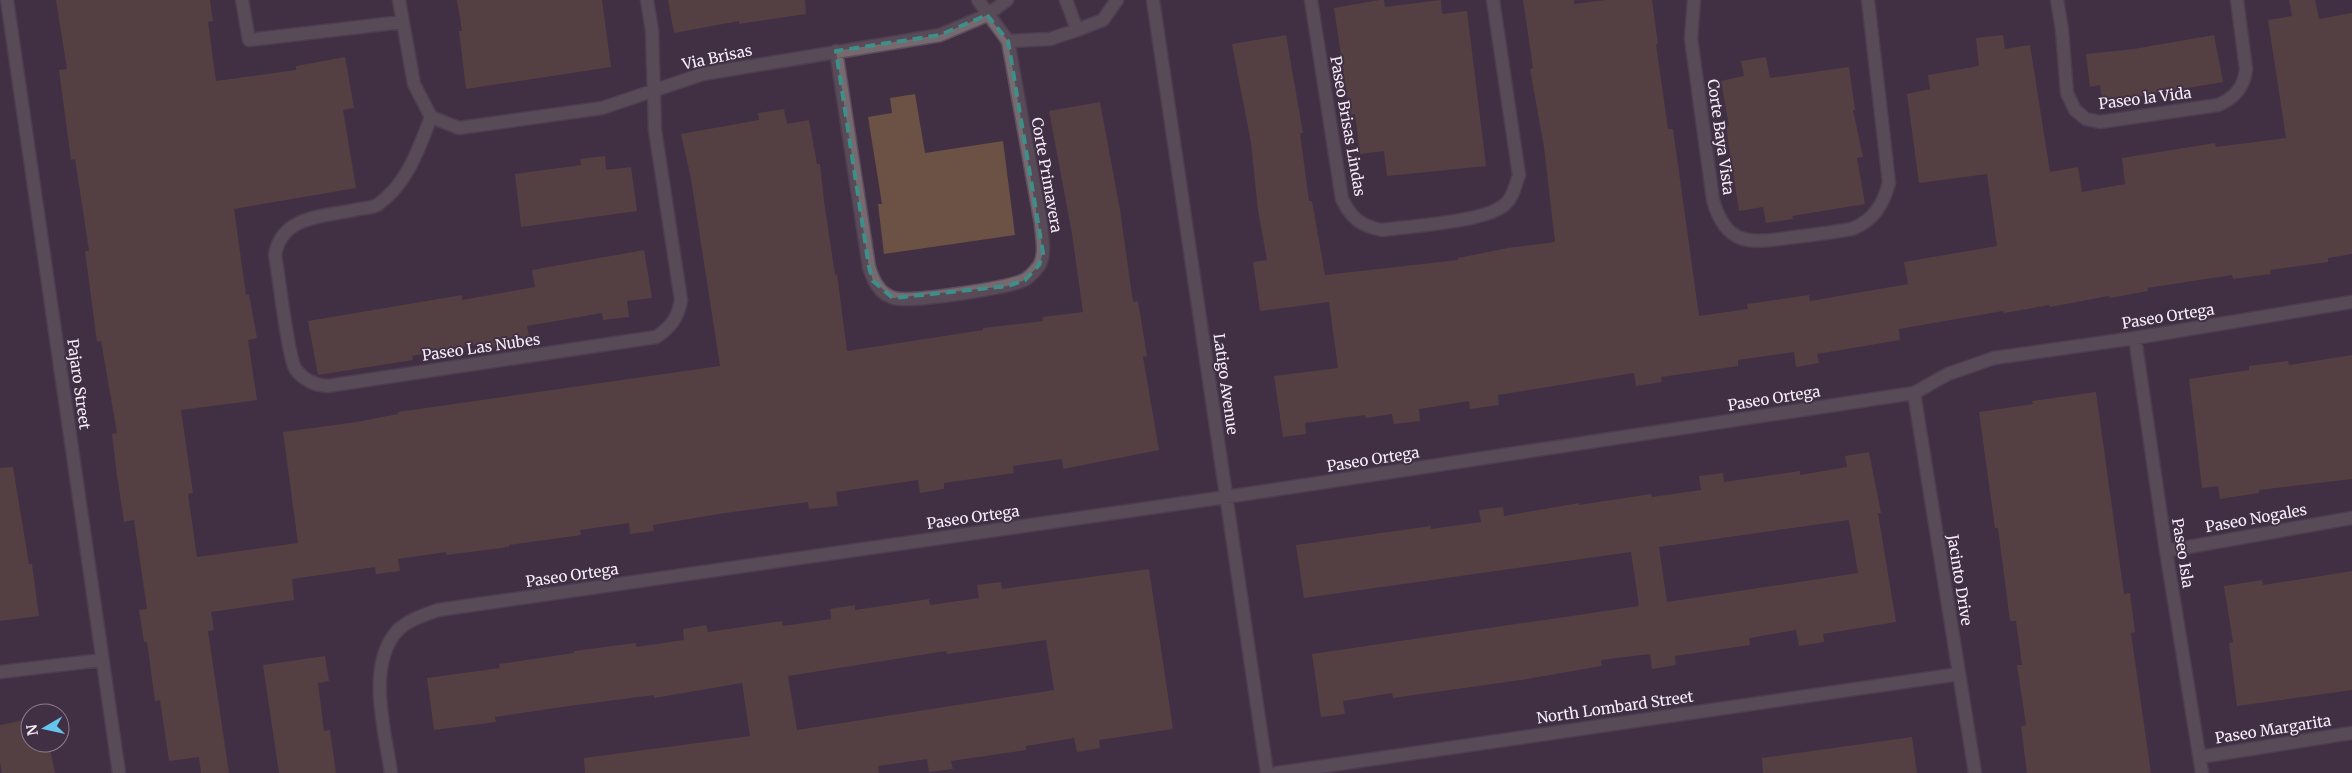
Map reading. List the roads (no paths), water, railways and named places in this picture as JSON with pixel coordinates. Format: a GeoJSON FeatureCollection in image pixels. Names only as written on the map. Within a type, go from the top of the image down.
{"type":"FeatureCollection","features":[{"type":"Feature","properties":{"kind":"street","name":"Pajaro Street"},"geometry":{"type":"LineString","coordinates":[[7,0],[119,773]]}},
{"type":"Feature","properties":{"kind":"street"},"geometry":{"type":"LineString","coordinates":[[242,0],[249,40],[402,22]]}},
{"type":"Feature","properties":{"kind":"street"},"geometry":{"type":"LineString","coordinates":[[399,0],[414,84],[431,116]]}},
{"type":"Feature","properties":{"kind":"street","name":"Paseo Las Nubes"},"geometry":{"type":"LineString","coordinates":[[431,116],[414,159],[396,187],[376,206],[305,220],[292,225],[283,234],[277,246],[275,255],[290,358],[296,370],[305,380],[327,386],[656,337],[673,323],[681,300],[655,130],[652,31],[647,0]]}},
{"type":"Feature","properties":{"kind":"street","name":"Corte Primavera"},"geometry":{"type":"LineString","coordinates":[[836,51],[868,267],[873,281],[882,291],[893,298],[914,299],[1008,286],[1025,280],[1039,265],[1043,253],[1041,224],[1008,41],[987,15],[978,0]]}},
{"type":"Feature","properties":{"kind":"street","name":"Via Brisas"},"geometry":{"type":"LineString","coordinates":[[431,116],[460,128],[602,108],[703,74],[940,35],[987,15],[1007,0]]}},
{"type":"Feature","properties":{"kind":"street"},"geometry":{"type":"LineString","coordinates":[[1066,0],[1077,30]]}},
{"type":"Feature","properties":{"kind":"street"},"geometry":{"type":"LineString","coordinates":[[1008,41],[1050,40],[1077,30],[1103,20],[1117,0]]}},
{"type":"Feature","properties":{"kind":"street","name":"Latigo Avenue"},"geometry":{"type":"LineString","coordinates":[[1153,0],[1267,773]]}},
{"type":"Feature","properties":{"kind":"street","name":"Paseo Brisas Lindas"},"geometry":{"type":"LineString","coordinates":[[1311,0],[1342,199],[1348,211],[1357,221],[1368,227],[1382,230],[1487,215],[1504,205],[1513,195],[1519,175],[1493,0]]}},
{"type":"Feature","properties":{"kind":"street","name":"Corte Baya Vista"},"geometry":{"type":"LineString","coordinates":[[1694,0],[1691,38],[1713,200],[1722,224],[1738,237],[1758,243],[1852,229],[1860,226],[1876,213],[1884,202],[1889,183],[1868,0]]}},
{"type":"Feature","properties":{"kind":"street","name":"Paseo la Vida"},"geometry":{"type":"LineString","coordinates":[[2057,0],[2062,30],[2067,92],[2075,110],[2086,119],[2100,122],[2218,105],[2229,100],[2239,90],[2245,78],[2246,69],[2237,0]]}},
{"type":"Feature","properties":{"kind":"street","name":"Paseo Ortega"},"geometry":{"type":"LineString","coordinates":[[391,773],[378,684],[383,656],[397,632],[413,620],[438,610],[1226,497],[1914,393],[1948,374],[1994,358],[2134,338],[2352,302]]}},
{"type":"Feature","properties":{"kind":"street","name":"Paseo Isla"},"geometry":{"type":"LineString","coordinates":[[2134,338],[2202,773]]}},
{"type":"Feature","properties":{"kind":"street","name":"Jacinto Drive"},"geometry":{"type":"LineString","coordinates":[[1914,393],[1975,773]]}},
{"type":"Feature","properties":{"kind":"street","name":"Paseo Nogales"},"geometry":{"type":"LineString","coordinates":[[2166,551],[2352,518]]}},
{"type":"Feature","properties":{"kind":"street"},"geometry":{"type":"LineString","coordinates":[[0,672],[102,660]]}},
{"type":"Feature","properties":{"kind":"street","name":"North Lombard Street"},"geometry":{"type":"LineString","coordinates":[[1277,773],[1959,674]]}},
{"type":"Feature","properties":{"kind":"street","name":"Paseo Margarita"},"geometry":{"type":"LineString","coordinates":[[2200,757],[2352,733]]}}]}
